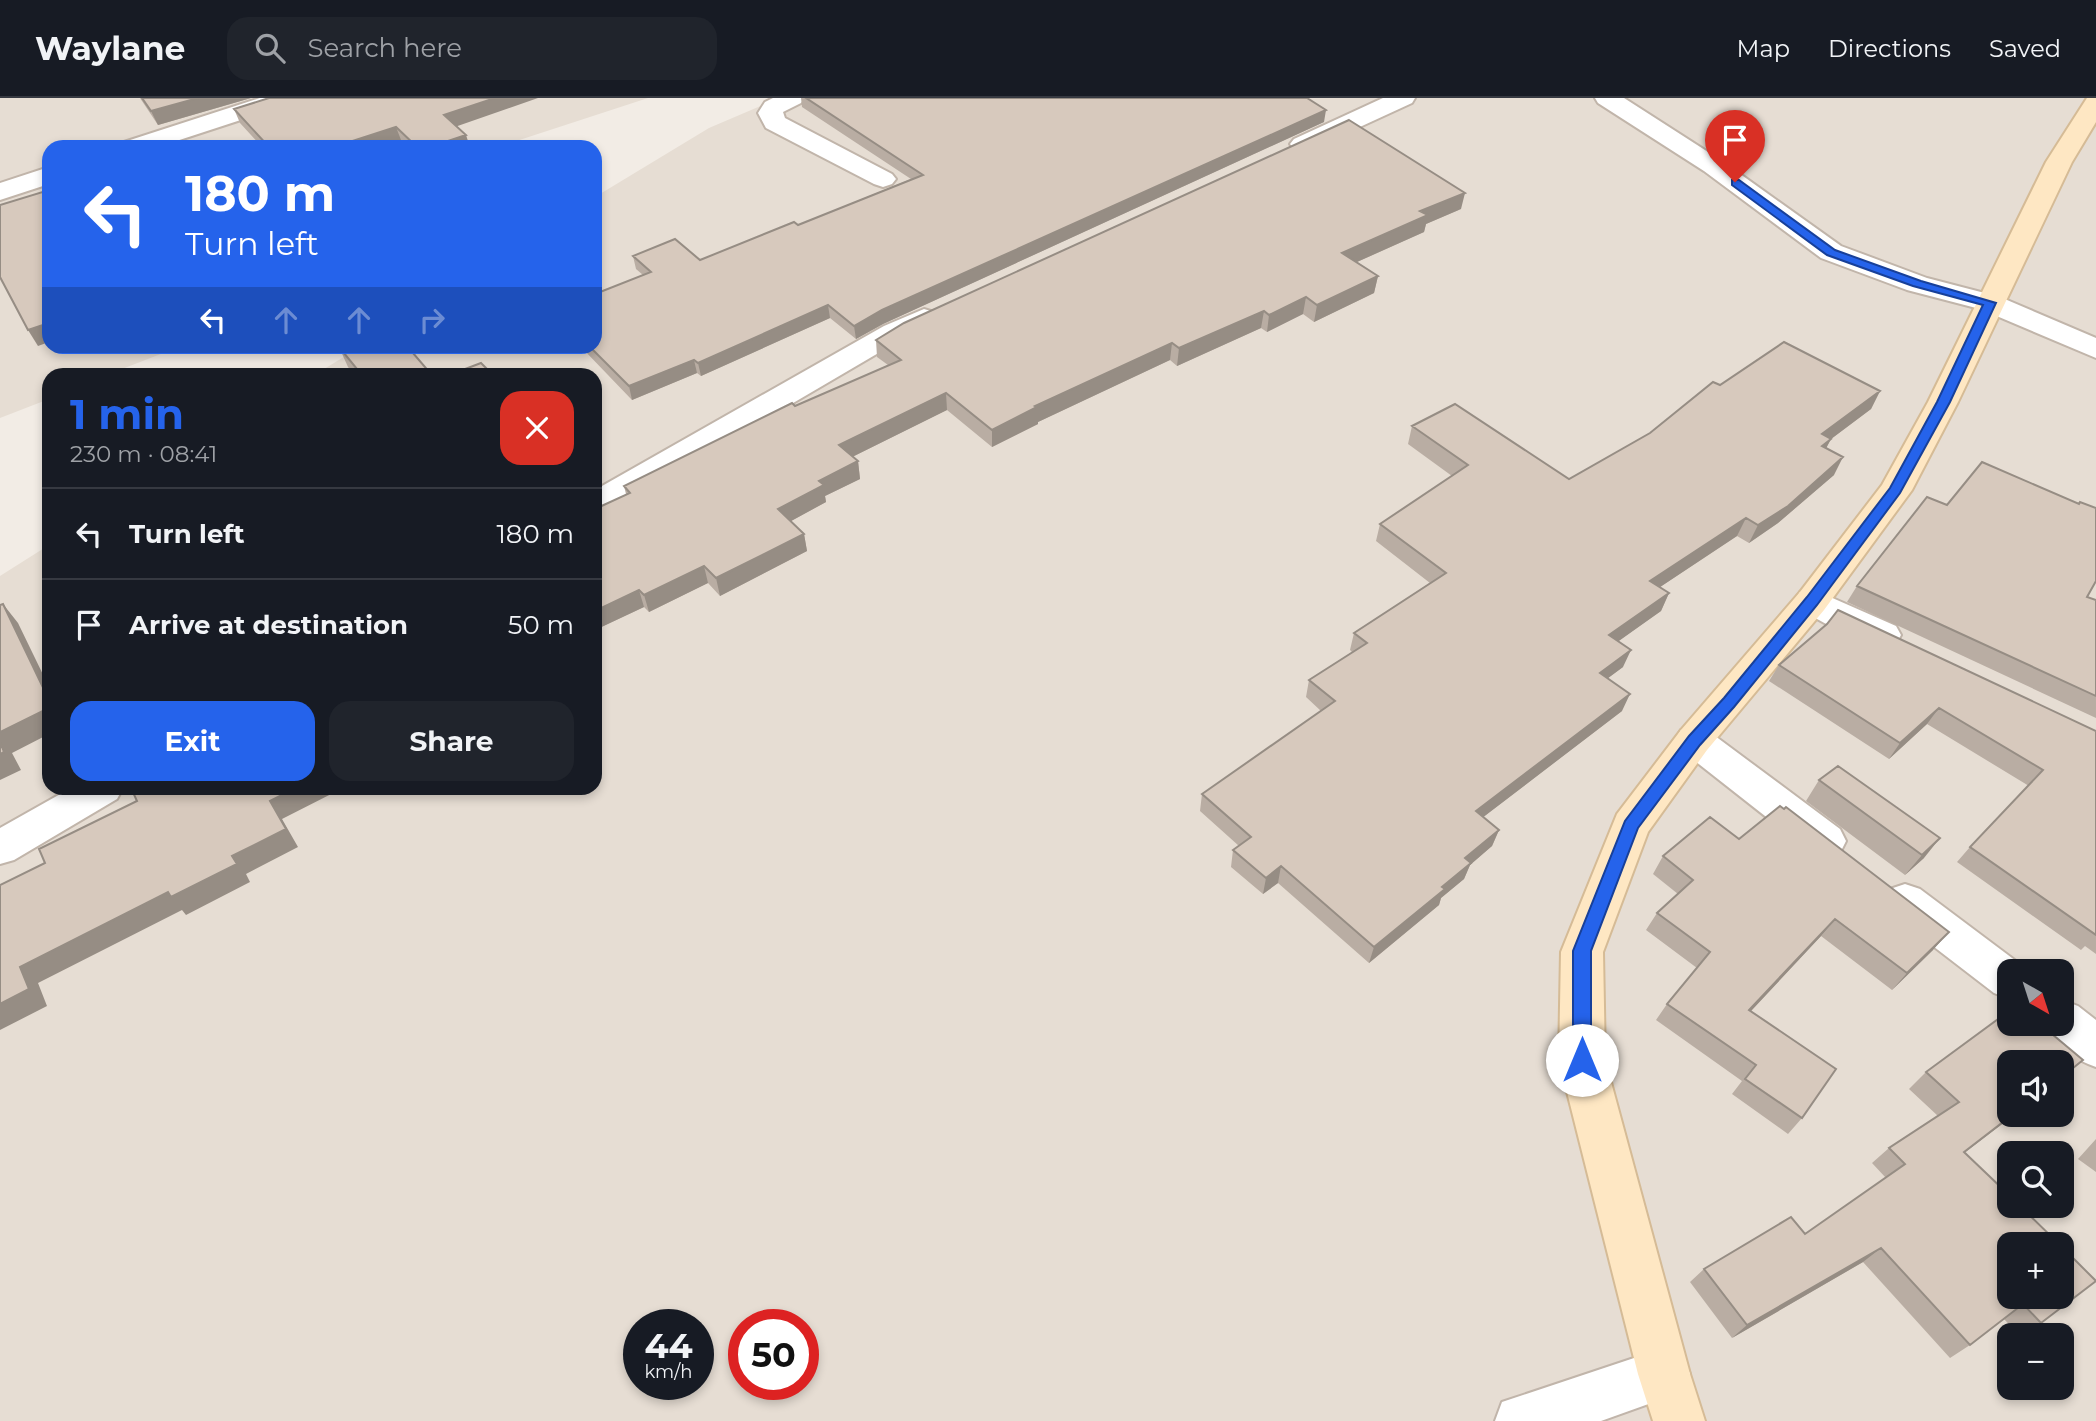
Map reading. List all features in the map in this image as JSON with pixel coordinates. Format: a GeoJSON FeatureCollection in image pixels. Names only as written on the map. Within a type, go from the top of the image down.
{"type":"FeatureCollection","features":[{"type":"Feature","properties":{"kind":"main road"},"geometry":{"type":"LineString","coordinates":[[1671,1397],[1582,1060],[1582,951],[1631,825],[1694,740],[1812,601],[1896,490],[1943,402],[2070,141],[2096,102]]}},
{"type":"Feature","properties":{"kind":"street"},"geometry":{"type":"LineString","coordinates":[[154,140],[284,98]]}},
{"type":"Feature","properties":{"kind":"street"},"geometry":{"type":"LineString","coordinates":[[792,98],[774,107],[770,113],[775,123],[883,179]]}},
{"type":"Feature","properties":{"kind":"street"},"geometry":{"type":"LineString","coordinates":[[1279,155],[1403,98]]}},
{"type":"Feature","properties":{"kind":"street"},"geometry":{"type":"LineString","coordinates":[[1607,98],[1713,166],[1831,252],[1917,284],[1990,303],[2096,349]]}},
{"type":"Feature","properties":{"kind":"street"},"geometry":{"type":"LineString","coordinates":[[0,192],[42,177]]}},
{"type":"Feature","properties":{"kind":"street"},"geometry":{"type":"LineString","coordinates":[[602,500],[894,332],[943,309]]}},
{"type":"Feature","properties":{"kind":"street"},"geometry":{"type":"LineString","coordinates":[[1812,601],[1911,649]]}},
{"type":"Feature","properties":{"kind":"street"},"geometry":{"type":"LineString","coordinates":[[1694,740],[1997,971]]}},
{"type":"Feature","properties":{"kind":"street"},"geometry":{"type":"LineString","coordinates":[[0,848],[91,795]]}},
{"type":"Feature","properties":{"kind":"street"},"geometry":{"type":"LineString","coordinates":[[2074,1029],[2096,1046]]}},
{"type":"Feature","properties":{"kind":"street"},"geometry":{"type":"LineString","coordinates":[[1521,1421],[1671,1397]]}},
{"type":"Feature","properties":{"kind":"shaded area"},"geometry":{"type":"Polygon","coordinates":[[[0,98],[648,98],[519,140],[42,140],[42,354],[161,354],[125,368],[42,368],[42,402],[0,418],[0,98]]]}},
{"type":"Feature","properties":{"kind":"shaded area"},"geometry":{"type":"Polygon","coordinates":[[[779,98],[2096,98],[2096,1421],[0,1421],[0,576],[42,549],[42,795],[602,795],[602,368],[326,368],[349,354],[602,354],[602,193],[709,128],[779,98]]]}},
{"type":"Feature","properties":{"kind":"building"},"geometry":{"type":"Polygon","coordinates":[[[142,98],[198,98],[151,111],[142,98]]]}},
{"type":"Feature","properties":{"kind":"building"},"geometry":{"type":"Polygon","coordinates":[[[269,98],[495,98],[444,115],[466,135],[451,140],[410,140],[396,127],[356,140],[263,140],[234,109],[269,98]]]}},
{"type":"Feature","properties":{"kind":"building"},"geometry":{"type":"Polygon","coordinates":[[[806,98],[1307,98],[1326,110],[882,310],[854,326],[828,305],[698,363],[694,360],[629,386],[597,354],[602,354],[602,291],[651,272],[633,256],[675,239],[700,260],[794,222],[798,225],[923,175],[806,98]]]}},
{"type":"Feature","properties":{"kind":"building"},"geometry":{"type":"Polygon","coordinates":[[[1349,120],[1465,193],[1420,211],[1428,215],[1342,253],[1378,276],[1317,305],[1306,297],[1269,315],[1264,311],[1179,348],[1172,343],[1035,406],[1037,407],[992,430],[946,393],[839,445],[858,461],[819,481],[824,485],[778,509],[804,534],[716,578],[704,566],[644,595],[639,590],[602,608],[602,506],[630,493],[624,486],[792,403],[795,406],[901,360],[876,340],[904,323],[1349,120]]]}},
{"type":"Feature","properties":{"kind":"building"},"geometry":{"type":"Polygon","coordinates":[[[42,192],[42,325],[28,330],[0,277],[0,205],[42,192]]]}},
{"type":"Feature","properties":{"kind":"building"},"geometry":{"type":"Polygon","coordinates":[[[1784,342],[1880,391],[1822,434],[1831,439],[1822,446],[1843,457],[1788,506],[1758,525],[1746,518],[1650,581],[1669,593],[1609,635],[1631,650],[1600,673],[1630,694],[1476,811],[1499,830],[1465,858],[1471,863],[1442,887],[1445,889],[1374,947],[1281,866],[1266,878],[1233,850],[1251,837],[1202,794],[1335,701],[1309,680],[1367,643],[1354,633],[1446,573],[1380,524],[1468,465],[1412,426],[1455,404],[1569,479],[1650,433],[1713,382],[1720,385],[1784,342]]]}},
{"type":"Feature","properties":{"kind":"building"},"geometry":{"type":"Polygon","coordinates":[[[345,354],[414,354],[426,368],[356,368],[345,354]]]}},
{"type":"Feature","properties":{"kind":"building"},"geometry":{"type":"Polygon","coordinates":[[[481,363],[486,368],[468,368],[481,363]]]}},
{"type":"Feature","properties":{"kind":"building"},"geometry":{"type":"Polygon","coordinates":[[[1982,462],[2079,504],[2080,502],[2096,508],[2096,581],[2087,597],[2096,600],[2096,696],[1857,586],[1927,497],[1947,505],[1982,462]]]}},
{"type":"Feature","properties":{"kind":"building"},"geometry":{"type":"Polygon","coordinates":[[[3,604],[42,685],[42,711],[0,732],[0,605],[3,604]]]}},
{"type":"Feature","properties":{"kind":"building"},"geometry":{"type":"Polygon","coordinates":[[[1838,610],[2096,731],[2096,935],[1970,847],[2043,770],[1939,708],[1900,743],[1779,665],[1827,624],[1838,610]]]}},
{"type":"Feature","properties":{"kind":"building"},"geometry":{"type":"Polygon","coordinates":[[[1838,766],[1940,838],[1922,855],[1819,780],[1838,766]]]}},
{"type":"Feature","properties":{"kind":"building"},"geometry":{"type":"Polygon","coordinates":[[[134,795],[282,795],[270,801],[286,829],[232,856],[237,864],[171,897],[168,892],[20,967],[29,989],[0,1004],[0,885],[45,863],[39,849],[137,801],[134,795]]]}},
{"type":"Feature","properties":{"kind":"building"},"geometry":{"type":"Polygon","coordinates":[[[1780,806],[1784,809],[1786,807],[1949,932],[1907,973],[1835,919],[1749,1010],[1836,1069],[1802,1118],[1745,1079],[1756,1065],[1667,1004],[1710,952],[1657,913],[1693,880],[1663,856],[1710,817],[1739,839],[1780,806]]]}},
{"type":"Feature","properties":{"kind":"building"},"geometry":{"type":"Polygon","coordinates":[[[1997,1020],[1997,1036],[2054,1036],[2071,1050],[1997,1050],[1997,1127],[1964,1152],[1997,1184],[1997,1218],[2032,1218],[2047,1232],[1997,1232],[1997,1309],[2017,1309],[1970,1345],[1881,1248],[1747,1325],[1704,1269],[1791,1217],[1805,1234],[1905,1164],[1889,1148],[1959,1102],[1926,1072],[1997,1020]]]}},
{"type":"Feature","properties":{"kind":"building"},"geometry":{"type":"Polygon","coordinates":[[[2074,1052],[2083,1060],[2074,1067],[2074,1052]]]}},
{"type":"Feature","properties":{"kind":"building"},"geometry":{"type":"Polygon","coordinates":[[[2074,1259],[2096,1281],[2074,1298],[2074,1259]]]}},
{"type":"Feature","properties":{"kind":"building"},"geometry":{"type":"Polygon","coordinates":[[[2028,1309],[2059,1309],[2041,1323],[2028,1309]]]}},
{"type":"Feature","properties":{"kind":"route"},"geometry":{"type":"LineString","coordinates":[[1582,1060],[1582,951],[1631,825],[1694,740],[1812,601],[1896,490],[1943,402],[1990,303],[1917,284],[1831,252],[1735,182]]}}]}
